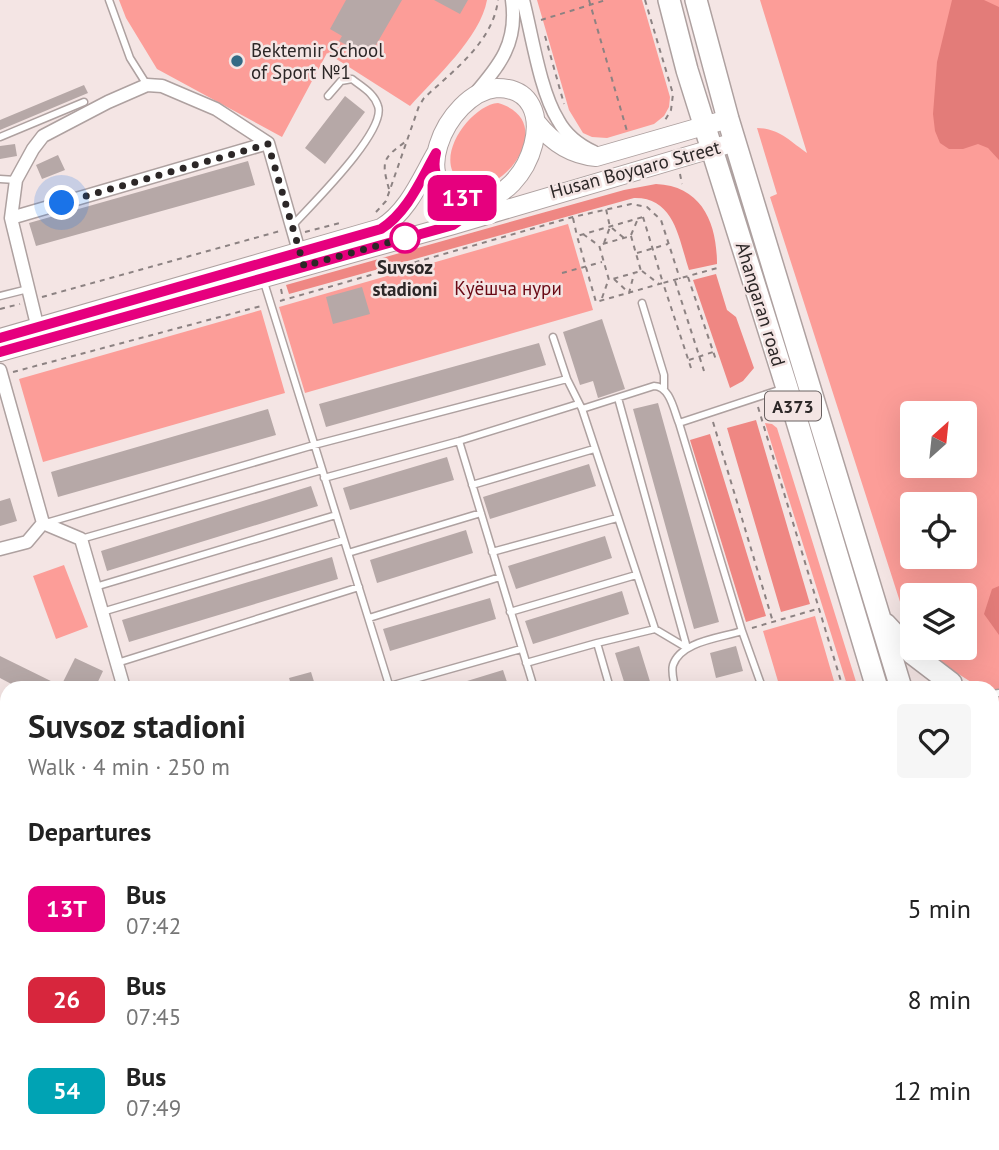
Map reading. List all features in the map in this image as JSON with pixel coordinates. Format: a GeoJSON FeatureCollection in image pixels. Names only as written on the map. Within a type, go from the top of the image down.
{"type":"FeatureCollection","features":[{"type":"Feature","properties":{"kind":"highway","name":"Ahangaran road"},"geometry":{"type":"LineString","coordinates":[[669,0],[675,29],[875,681]]}},
{"type":"Feature","properties":{"kind":"highway","name":"Ahangaran road"},"geometry":{"type":"LineString","coordinates":[[696,0],[728,119],[899,681]]}},
{"type":"Feature","properties":{"kind":"highway"},"geometry":{"type":"LineString","coordinates":[[879,617],[913,654],[947,681]]}},
{"type":"Feature","properties":{"kind":"main road","name":"Husan Boyqaro Street"},"geometry":{"type":"LineString","coordinates":[[472,97],[491,89],[513,91],[531,106],[537,123],[549,136],[567,149],[586,156],[606,156],[728,119]]}},
{"type":"Feature","properties":{"kind":"main road"},"geometry":{"type":"LineString","coordinates":[[301,259],[381,229],[392,222],[411,197],[449,124],[472,97]]}},
{"type":"Feature","properties":{"kind":"main road","name":"Husan Boyqaro Street"},"geometry":{"type":"LineString","coordinates":[[453,225],[508,189],[521,172],[530,153],[537,123]]}},
{"type":"Feature","properties":{"kind":"main road","name":"Husan Boyqaro Street"},"geometry":{"type":"LineString","coordinates":[[0,352],[39,334],[301,259],[453,225],[735,142]]}},
{"type":"Feature","properties":{"kind":"main road","name":"Husan Boyqaro Street"},"geometry":{"type":"LineString","coordinates":[[436,153],[435,170],[439,181],[446,190],[468,199],[564,191]]}},
{"type":"Feature","properties":{"kind":"main road","name":"Husan Boyqaro Street"},"geometry":{"type":"LineString","coordinates":[[0,338],[39,334]]}},
{"type":"Feature","properties":{"kind":"street"},"geometry":{"type":"LineString","coordinates":[[472,97],[498,66],[509,45],[514,23],[512,0]]}},
{"type":"Feature","properties":{"kind":"street"},"geometry":{"type":"LineString","coordinates":[[523,0],[553,111],[565,131],[584,147],[606,156]]}},
{"type":"Feature","properties":{"kind":"street"},"geometry":{"type":"LineString","coordinates":[[537,123],[544,83]]}},
{"type":"Feature","properties":{"kind":"street"},"geometry":{"type":"LineString","coordinates":[[39,334],[11,218],[16,180],[43,136],[147,85],[162,86],[216,109],[268,144],[301,259]]}},
{"type":"Feature","properties":{"kind":"street"},"geometry":{"type":"LineString","coordinates":[[11,218],[268,144]]}},
{"type":"Feature","properties":{"kind":"street"},"geometry":{"type":"LineString","coordinates":[[1,373],[43,523]]}},
{"type":"Feature","properties":{"kind":"street"},"geometry":{"type":"LineString","coordinates":[[43,523],[81,539],[122,681]]}},
{"type":"Feature","properties":{"kind":"street"},"geometry":{"type":"LineString","coordinates":[[0,549],[27,541],[43,523]]}},
{"type":"Feature","properties":{"kind":"lane"},"geometry":{"type":"LineString","coordinates":[[109,0],[130,58],[147,85]]}},
{"type":"Feature","properties":{"kind":"lane"},"geometry":{"type":"LineString","coordinates":[[292,226],[363,146],[380,119],[379,107],[371,93],[352,79],[341,81],[328,96]]}},
{"type":"Feature","properties":{"kind":"lane"},"geometry":{"type":"LineString","coordinates":[[0,137],[84,102]]}},
{"type":"Feature","properties":{"kind":"lane"},"geometry":{"type":"LineString","coordinates":[[0,179],[16,180]]}},
{"type":"Feature","properties":{"kind":"lane"},"geometry":{"type":"LineString","coordinates":[[260,271],[388,681]]}},
{"type":"Feature","properties":{"kind":"lane"},"geometry":{"type":"LineString","coordinates":[[0,296],[28,289]]}},
{"type":"Feature","properties":{"kind":"lane"},"geometry":{"type":"LineString","coordinates":[[642,303],[664,375],[664,388],[679,424],[760,681]]}},
{"type":"Feature","properties":{"kind":"lane"},"geometry":{"type":"LineString","coordinates":[[553,337],[580,407],[655,629],[687,648]]}},
{"type":"Feature","properties":{"kind":"lane"},"geometry":{"type":"LineString","coordinates":[[43,523],[314,445],[567,379]]}},
{"type":"Feature","properties":{"kind":"lane"},"geometry":{"type":"LineString","coordinates":[[324,478],[654,386],[664,388]]}},
{"type":"Feature","properties":{"kind":"lane"},"geometry":{"type":"LineString","coordinates":[[679,424],[787,388]]}},
{"type":"Feature","properties":{"kind":"lane"},"geometry":{"type":"LineString","coordinates":[[618,398],[687,648]]}},
{"type":"Feature","properties":{"kind":"lane"},"geometry":{"type":"LineString","coordinates":[[459,441],[532,681]]}},
{"type":"Feature","properties":{"kind":"lane"},"geometry":{"type":"LineString","coordinates":[[472,485],[594,449]]}},
{"type":"Feature","properties":{"kind":"lane"},"geometry":{"type":"LineString","coordinates":[[81,539],[322,470]]}},
{"type":"Feature","properties":{"kind":"lane"},"geometry":{"type":"LineString","coordinates":[[348,553],[481,513]]}},
{"type":"Feature","properties":{"kind":"lane"},"geometry":{"type":"LineString","coordinates":[[95,587],[336,515]]}},
{"type":"Feature","properties":{"kind":"lane"},"geometry":{"type":"LineString","coordinates":[[492,552],[617,518]]}},
{"type":"Feature","properties":{"kind":"lane"},"geometry":{"type":"LineString","coordinates":[[102,612],[344,540]]}},
{"type":"Feature","properties":{"kind":"lane"},"geometry":{"type":"LineString","coordinates":[[510,612],[636,575]]}},
{"type":"Feature","properties":{"kind":"lane"},"geometry":{"type":"LineString","coordinates":[[369,618],[500,577]]}},
{"type":"Feature","properties":{"kind":"lane"},"geometry":{"type":"LineString","coordinates":[[117,663],[359,587]]}},
{"type":"Feature","properties":{"kind":"lane"},"geometry":{"type":"LineString","coordinates":[[526,663],[655,629]]}},
{"type":"Feature","properties":{"kind":"lane"},"geometry":{"type":"LineString","coordinates":[[674,681],[672,668],[678,656],[687,648],[742,631]]}},
{"type":"Feature","properties":{"kind":"lane"},"geometry":{"type":"LineString","coordinates":[[597,643],[608,681]]}},
{"type":"Feature","properties":{"kind":"lane"},"geometry":{"type":"LineString","coordinates":[[411,681],[521,649]]}},
{"type":"Feature","properties":{"kind":"path"},"geometry":{"type":"LineString","coordinates":[[589,0],[628,136]]}},
{"type":"Feature","properties":{"kind":"path"},"geometry":{"type":"LineString","coordinates":[[540,20],[606,0]]}},
{"type":"Feature","properties":{"kind":"path"},"geometry":{"type":"LineString","coordinates":[[645,0],[673,94],[671,110],[660,124]]}},
{"type":"Feature","properties":{"kind":"path"},"geometry":{"type":"LineString","coordinates":[[544,32],[565,106]]}},
{"type":"Feature","properties":{"kind":"path"},"geometry":{"type":"LineString","coordinates":[[390,191],[384,162],[390,153],[406,141]]}},
{"type":"Feature","properties":{"kind":"path"},"geometry":{"type":"LineString","coordinates":[[1,373],[271,303],[573,217],[631,204],[647,207],[662,220],[680,279]]}},
{"type":"Feature","properties":{"kind":"path"},"geometry":{"type":"LineString","coordinates":[[604,244],[610,227],[606,209]]}},
{"type":"Feature","properties":{"kind":"path"},"geometry":{"type":"LineString","coordinates":[[573,217],[596,302],[720,267]]}},
{"type":"Feature","properties":{"kind":"path"},"geometry":{"type":"LineString","coordinates":[[577,236],[643,217],[691,368]]}},
{"type":"Feature","properties":{"kind":"path"},"geometry":{"type":"LineString","coordinates":[[638,219],[631,236],[641,271],[659,284]]}},
{"type":"Feature","properties":{"kind":"path"},"geometry":{"type":"LineString","coordinates":[[610,227],[625,238]]}},
{"type":"Feature","properties":{"kind":"path"},"geometry":{"type":"LineString","coordinates":[[583,234],[599,246],[609,280],[601,300]]}},
{"type":"Feature","properties":{"kind":"path"},"geometry":{"type":"LineString","coordinates":[[599,246],[631,236]]}},
{"type":"Feature","properties":{"kind":"path"},"geometry":{"type":"LineString","coordinates":[[636,253],[670,243]]}},
{"type":"Feature","properties":{"kind":"path"},"geometry":{"type":"LineString","coordinates":[[562,273],[603,262]]}},
{"type":"Feature","properties":{"kind":"path"},"geometry":{"type":"LineString","coordinates":[[609,280],[641,271]]}},
{"type":"Feature","properties":{"kind":"path"},"geometry":{"type":"LineString","coordinates":[[629,293],[634,272]]}},
{"type":"Feature","properties":{"kind":"path"},"geometry":{"type":"LineString","coordinates":[[688,276],[716,360]]}},
{"type":"Feature","properties":{"kind":"path"},"geometry":{"type":"LineString","coordinates":[[613,278],[629,293]]}},
{"type":"Feature","properties":{"kind":"path"},"geometry":{"type":"LineString","coordinates":[[674,280],[704,371]]}},
{"type":"Feature","properties":{"kind":"path"},"geometry":{"type":"LineString","coordinates":[[688,360],[713,352]]}},
{"type":"Feature","properties":{"kind":"path"},"geometry":{"type":"LineString","coordinates":[[756,398],[842,681]]}},
{"type":"Feature","properties":{"kind":"path"},"geometry":{"type":"LineString","coordinates":[[710,413],[773,622]]}},
{"type":"Feature","properties":{"kind":"path"},"geometry":{"type":"LineString","coordinates":[[742,631],[818,609]]}},
{"type":"Feature","properties":{"kind":"green space","name":"Bektemir School of Sport №1"},"geometry":{"type":"Polygon","coordinates":[[[119,0],[487,0],[476,29],[466,43],[410,106],[327,53],[282,137],[157,69],[126,18],[119,0]]]}},
{"type":"Feature","properties":{"kind":"green space"},"geometry":{"type":"Polygon","coordinates":[[[537,0],[642,0],[670,97],[664,116],[654,124],[607,138],[583,133],[569,110],[537,0]]]}},
{"type":"Feature","properties":{"kind":"green space"},"geometry":{"type":"Polygon","coordinates":[[[760,0],[999,0],[999,681],[969,681],[937,660],[977,660],[977,583],[900,583],[900,602],[770,197],[777,194],[757,128],[778,133],[807,153],[760,0]]]}},
{"type":"Feature","properties":{"kind":"green space"},"geometry":{"type":"Polygon","coordinates":[[[498,103],[517,113],[525,127],[524,143],[517,160],[505,174],[490,183],[474,186],[460,181],[452,171],[450,159],[458,134],[477,113],[498,103]]]}},
{"type":"Feature","properties":{"kind":"green space","name":"Куёшча нури"},"geometry":{"type":"Polygon","coordinates":[[[568,224],[593,310],[305,393],[279,307],[568,224]]]}},
{"type":"Feature","properties":{"kind":"green space"},"geometry":{"type":"Polygon","coordinates":[[[261,310],[285,393],[43,462],[19,379],[261,310]]]}},
{"type":"Feature","properties":{"kind":"green space"},"geometry":{"type":"Polygon","coordinates":[[[765,423],[777,428],[856,681],[846,681],[765,423]]]}},
{"type":"Feature","properties":{"kind":"green space"},"geometry":{"type":"Polygon","coordinates":[[[64,565],[88,627],[56,639],[33,576],[64,565]]]}},
{"type":"Feature","properties":{"kind":"green space"},"geometry":{"type":"Polygon","coordinates":[[[815,616],[834,681],[778,681],[763,631],[815,616]]]}},
{"type":"Feature","properties":{"kind":"shaded area"},"geometry":{"type":"Polygon","coordinates":[[[952,0],[984,0],[999,7],[999,160],[988,148],[978,144],[963,149],[949,149],[940,143],[935,131],[933,114],[937,62],[952,0]]]}},
{"type":"Feature","properties":{"kind":"shaded area"},"geometry":{"type":"Polygon","coordinates":[[[656,184],[672,186],[685,192],[696,199],[704,209],[714,234],[717,264],[689,270],[678,234],[667,212],[648,200],[634,198],[289,294],[286,285],[624,190],[656,184]]]}},
{"type":"Feature","properties":{"kind":"shaded area"},"geometry":{"type":"Polygon","coordinates":[[[716,274],[727,310],[736,317],[754,368],[743,381],[730,388],[693,280],[716,274]]]}},
{"type":"Feature","properties":{"kind":"shaded area"},"geometry":{"type":"Polygon","coordinates":[[[756,420],[810,604],[781,612],[727,428],[756,420]]]}},
{"type":"Feature","properties":{"kind":"shaded area"},"geometry":{"type":"Polygon","coordinates":[[[710,434],[766,616],[746,622],[690,440],[710,434]]]}},
{"type":"Feature","properties":{"kind":"shaded area"},"geometry":{"type":"Polygon","coordinates":[[[999,586],[999,635],[984,614],[992,589],[999,586]]]}},
{"type":"Feature","properties":{"kind":"building"},"geometry":{"type":"Polygon","coordinates":[[[346,0],[402,0],[369,57],[339,41],[342,36],[330,29],[346,0]]]}},
{"type":"Feature","properties":{"kind":"building"},"geometry":{"type":"Polygon","coordinates":[[[434,0],[468,0],[460,14],[434,0]]]}},
{"type":"Feature","properties":{"kind":"building"},"geometry":{"type":"Polygon","coordinates":[[[84,85],[88,93],[0,130],[0,120],[84,85]]]}},
{"type":"Feature","properties":{"kind":"building"},"geometry":{"type":"Polygon","coordinates":[[[345,96],[365,112],[325,164],[305,148],[345,96]]]}},
{"type":"Feature","properties":{"kind":"building"},"geometry":{"type":"Polygon","coordinates":[[[15,144],[17,156],[0,159],[0,146],[15,144]]]}},
{"type":"Feature","properties":{"kind":"building"},"geometry":{"type":"Polygon","coordinates":[[[58,155],[65,170],[42,179],[36,165],[58,155]]]}},
{"type":"Feature","properties":{"kind":"building"},"geometry":{"type":"Polygon","coordinates":[[[248,161],[255,185],[36,246],[29,223],[248,161]]]}},
{"type":"Feature","properties":{"kind":"building"},"geometry":{"type":"Polygon","coordinates":[[[362,287],[370,314],[333,324],[326,297],[362,287]]]}},
{"type":"Feature","properties":{"kind":"building"},"geometry":{"type":"Polygon","coordinates":[[[602,319],[625,389],[598,398],[593,381],[580,385],[563,332],[602,319]]]}},
{"type":"Feature","properties":{"kind":"building"},"geometry":{"type":"Polygon","coordinates":[[[539,343],[546,365],[326,427],[319,404],[539,343]]]}},
{"type":"Feature","properties":{"kind":"building"},"geometry":{"type":"Polygon","coordinates":[[[658,403],[719,622],[694,629],[633,409],[658,403]]]}},
{"type":"Feature","properties":{"kind":"building"},"geometry":{"type":"Polygon","coordinates":[[[268,409],[276,435],[58,497],[51,472],[268,409]]]}},
{"type":"Feature","properties":{"kind":"building"},"geometry":{"type":"Polygon","coordinates":[[[447,457],[454,480],[350,510],[343,488],[447,457]]]}},
{"type":"Feature","properties":{"kind":"building"},"geometry":{"type":"Polygon","coordinates":[[[589,464],[596,486],[490,519],[483,497],[589,464]]]}},
{"type":"Feature","properties":{"kind":"building"},"geometry":{"type":"Polygon","coordinates":[[[311,486],[318,506],[107,571],[101,551],[311,486]]]}},
{"type":"Feature","properties":{"kind":"building"},"geometry":{"type":"Polygon","coordinates":[[[10,498],[17,521],[0,526],[0,501],[10,498]]]}},
{"type":"Feature","properties":{"kind":"building"},"geometry":{"type":"Polygon","coordinates":[[[466,530],[473,553],[377,583],[370,560],[466,530]]]}},
{"type":"Feature","properties":{"kind":"building"},"geometry":{"type":"Polygon","coordinates":[[[605,536],[612,558],[516,589],[508,566],[605,536]]]}},
{"type":"Feature","properties":{"kind":"building"},"geometry":{"type":"Polygon","coordinates":[[[332,557],[338,579],[129,642],[122,620],[332,557]]]}},
{"type":"Feature","properties":{"kind":"building"},"geometry":{"type":"Polygon","coordinates":[[[622,591],[629,614],[533,644],[525,621],[622,591]]]}},
{"type":"Feature","properties":{"kind":"building"},"geometry":{"type":"Polygon","coordinates":[[[490,598],[496,619],[390,651],[383,629],[490,598]]]}},
{"type":"Feature","properties":{"kind":"building"},"geometry":{"type":"Polygon","coordinates":[[[639,646],[650,681],[624,681],[615,653],[639,646]]]}},
{"type":"Feature","properties":{"kind":"building"},"geometry":{"type":"Polygon","coordinates":[[[736,646],[743,671],[716,678],[710,653],[736,646]]]}},
{"type":"Feature","properties":{"kind":"building"},"geometry":{"type":"Polygon","coordinates":[[[0,656],[51,681],[6,681],[0,678],[0,656]]]}},
{"type":"Feature","properties":{"kind":"building"},"geometry":{"type":"Polygon","coordinates":[[[75,658],[103,671],[98,681],[64,681],[75,658]]]}},
{"type":"Feature","properties":{"kind":"building"},"geometry":{"type":"Polygon","coordinates":[[[503,670],[507,681],[467,681],[503,670]]]}},
{"type":"Feature","properties":{"kind":"building"},"geometry":{"type":"Polygon","coordinates":[[[311,672],[314,681],[290,681],[289,678],[311,672]]]}},
{"type":"Feature","properties":{"kind":"bus line","name":"13Т"},"geometry":{"type":"LineString","coordinates":[[0,338],[381,229],[392,222],[402,210],[436,153],[435,170],[446,190],[456,196],[474,200],[493,197],[453,225],[0,352]]}},
{"type":"Feature","properties":{"kind":"place","name":"Bektemir School of Sport №1"},"geometry":{"type":"Point","coordinates":[237,61]}},
{"type":"Feature","properties":{"kind":"place","name":"Suvsoz stadioni"},"geometry":{"type":"Point","coordinates":[405,238]}},
{"type":"Feature","properties":{"kind":"route"},"geometry":{"type":"LineString","coordinates":[[62,203],[268,144],[304,266],[405,238]]}}]}
